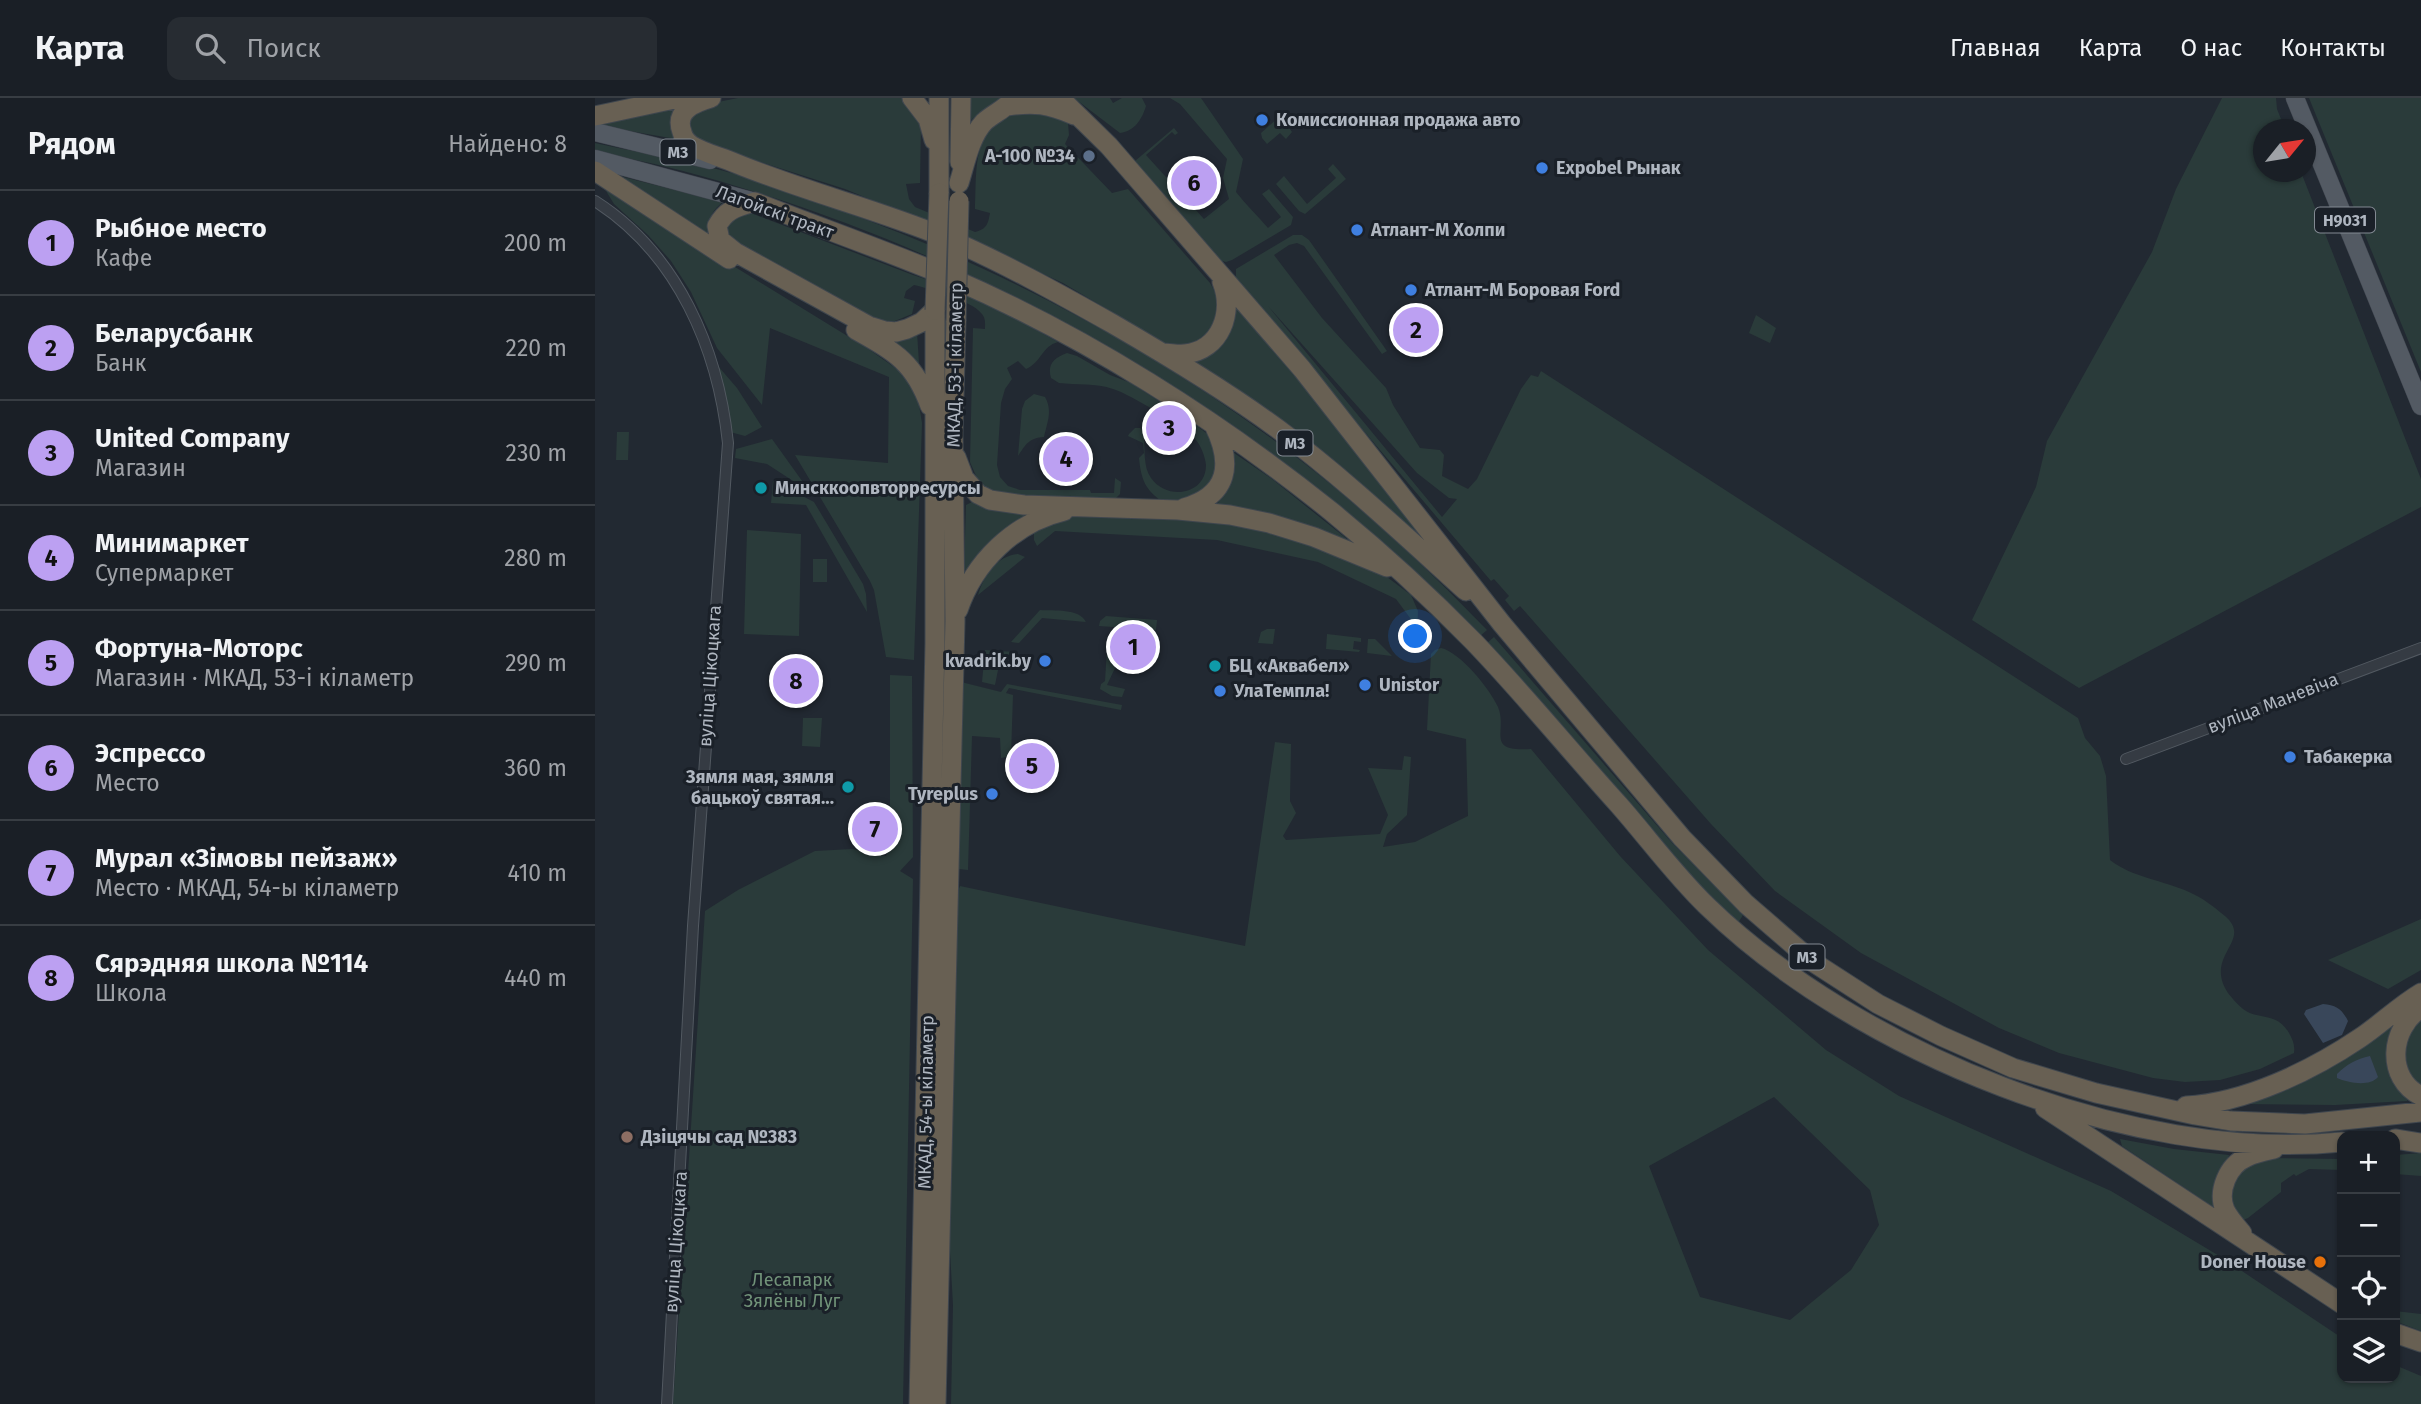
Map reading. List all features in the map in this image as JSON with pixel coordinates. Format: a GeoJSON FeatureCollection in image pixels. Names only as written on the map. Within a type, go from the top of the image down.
{"type":"FeatureCollection","features":[{"type":"Feature","properties":{"kind":"highway"},"geometry":{"type":"LineString","coordinates":[[595,116],[679,98]]}},
{"type":"Feature","properties":{"kind":"highway"},"geometry":{"type":"LineString","coordinates":[[711,98],[685,110],[680,118],[680,129],[684,137],[690,144],[761,173]]}},
{"type":"Feature","properties":{"kind":"highway"},"geometry":{"type":"LineString","coordinates":[[912,98],[928,119],[938,157]]}},
{"type":"Feature","properties":{"kind":"highway","name":"МКАД, 53-і кіламетр"},"geometry":{"type":"LineString","coordinates":[[939,98],[934,416],[935,643],[941,800]]}},
{"type":"Feature","properties":{"kind":"highway","name":"МКАД, 53-і кіламетр"},"geometry":{"type":"LineString","coordinates":[[941,800],[955,621],[953,434],[961,98]]}},
{"type":"Feature","properties":{"kind":"highway"},"geometry":{"type":"LineString","coordinates":[[1060,98],[1083,119],[1302,369],[1502,624]]}},
{"type":"Feature","properties":{"kind":"highway"},"geometry":{"type":"LineString","coordinates":[[959,192],[979,128],[1011,102],[1035,102],[1057,107],[1083,119]]}},
{"type":"Feature","properties":{"kind":"highway"},"geometry":{"type":"LineString","coordinates":[[595,171],[731,260],[904,359],[919,378],[934,416]]}},
{"type":"Feature","properties":{"kind":"highway","name":"Лагойскі тракт"},"geometry":{"type":"LineString","coordinates":[[761,173],[845,200],[944,238],[1061,295],[1163,353]]}},
{"type":"Feature","properties":{"kind":"highway"},"geometry":{"type":"LineString","coordinates":[[755,202],[734,207],[724,213],[717,226],[720,240],[735,252],[869,326],[885,331],[907,329],[922,322],[935,310]]}},
{"type":"Feature","properties":{"kind":"highway","name":"Лагойскі тракт"},"geometry":{"type":"LineString","coordinates":[[755,202],[951,278],[1018,310],[1093,350],[1214,425]]}},
{"type":"Feature","properties":{"kind":"highway"},"geometry":{"type":"LineString","coordinates":[[1163,353],[1185,354],[1206,346],[1215,339],[1221,330],[1228,306],[1219,274]]}},
{"type":"Feature","properties":{"kind":"highway","name":"М3"},"geometry":{"type":"LineString","coordinates":[[1163,353],[1279,430],[1347,486],[1502,624],[1682,838],[1746,904],[1813,962],[1878,1004],[2013,1068],[2096,1093],[2157,1107],[2231,1121],[2305,1124],[2421,1112]]}},
{"type":"Feature","properties":{"kind":"highway"},"geometry":{"type":"LineString","coordinates":[[1178,510],[1205,501],[1213,494],[1224,476],[1225,456],[1214,425]]}},
{"type":"Feature","properties":{"kind":"highway","name":"М3"},"geometry":{"type":"LineString","coordinates":[[1214,425],[1277,468],[1326,507],[1406,578],[1478,646],[1704,903],[1780,969],[1838,1007],[1958,1069],[2023,1095],[2101,1118],[2165,1133],[2289,1146],[2337,1142]]}},
{"type":"Feature","properties":{"kind":"highway"},"geometry":{"type":"LineString","coordinates":[[953,434],[956,458],[964,478],[978,494],[990,500],[1024,505],[1178,510],[1230,515],[1269,523],[1353,553],[1406,578]]}},
{"type":"Feature","properties":{"kind":"highway"},"geometry":{"type":"LineString","coordinates":[[955,621],[975,573],[1014,533],[1038,519],[1082,506]]}},
{"type":"Feature","properties":{"kind":"highway","name":"МКАД, 54-ы кіламетр"},"geometry":{"type":"LineString","coordinates":[[919,1404],[941,800]]}},
{"type":"Feature","properties":{"kind":"highway","name":"МКАД, 54-ы кіламетр"},"geometry":{"type":"LineString","coordinates":[[936,1404],[941,800]]}},
{"type":"Feature","properties":{"kind":"highway"},"geometry":{"type":"LineString","coordinates":[[2157,1107],[2210,1105],[2285,1079],[2352,1043],[2421,993]]}},
{"type":"Feature","properties":{"kind":"highway"},"geometry":{"type":"LineString","coordinates":[[2421,1008],[2402,1029],[2396,1042],[2395,1054],[2402,1081],[2421,1096]]}},
{"type":"Feature","properties":{"kind":"highway"},"geometry":{"type":"LineString","coordinates":[[2023,1095],[2337,1301]]}},
{"type":"Feature","properties":{"kind":"highway"},"geometry":{"type":"LineString","coordinates":[[2400,1138],[2421,1135]]}},
{"type":"Feature","properties":{"kind":"highway"},"geometry":{"type":"LineString","coordinates":[[2400,1140],[2421,1143]]}},
{"type":"Feature","properties":{"kind":"highway"},"geometry":{"type":"LineString","coordinates":[[2254,1247],[2224,1208],[2224,1183],[2235,1164],[2245,1157],[2289,1146]]}},
{"type":"Feature","properties":{"kind":"main road","name":"Н9031"},"geometry":{"type":"LineString","coordinates":[[2295,98],[2421,406]]}},
{"type":"Feature","properties":{"kind":"main road","name":"Лагойскі тракт"},"geometry":{"type":"LineString","coordinates":[[595,132],[761,173]]}},
{"type":"Feature","properties":{"kind":"main road","name":"Лагойскі тракт"},"geometry":{"type":"LineString","coordinates":[[595,159],[755,202]]}},
{"type":"Feature","properties":{"kind":"street","name":"вуліца Цікоцкага"},"geometry":{"type":"LineString","coordinates":[[595,201],[611,211],[644,243],[673,280],[695,317],[709,348],[717,377],[724,405],[728,443],[693,926],[667,1404]]}},
{"type":"Feature","properties":{"kind":"street","name":"вуліца Маневіча"},"geometry":{"type":"LineString","coordinates":[[2126,759],[2421,648]]}},
{"type":"Feature","properties":{"kind":"green space"},"geometry":{"type":"Polygon","coordinates":[[[738,98],[906,98],[921,123],[920,183],[906,184],[909,199],[915,207],[975,232],[986,225],[990,213],[975,209],[979,154],[989,131],[998,122],[1027,110],[1041,112],[1068,123],[1069,135],[1065,144],[1112,193],[1128,189],[1210,283],[1218,302],[1213,326],[1192,347],[1169,346],[1063,283],[976,243],[845,189],[695,141],[689,134],[688,118],[708,104],[738,98]]]}},
{"type":"Feature","properties":{"kind":"green space"},"geometry":{"type":"Polygon","coordinates":[[[971,98],[1000,98],[971,120],[971,98]]]}},
{"type":"Feature","properties":{"kind":"green space"},"geometry":{"type":"Polygon","coordinates":[[[1074,98],[1110,98],[1113,103],[1122,98],[1142,98],[1146,106],[1137,124],[1120,133],[1074,98]]]}},
{"type":"Feature","properties":{"kind":"green space"},"geometry":{"type":"Polygon","coordinates":[[[1170,98],[1201,98],[1243,159],[1236,192],[1268,228],[1281,217],[1262,194],[1269,189],[1293,217],[1291,225],[1232,260],[1217,260],[1135,161],[1174,128],[1178,133],[1175,135],[1172,132],[1146,155],[1204,219],[1229,199],[1223,178],[1227,159],[1180,104],[1170,98]]]}},
{"type":"Feature","properties":{"kind":"green space"},"geometry":{"type":"Polygon","coordinates":[[[2222,98],[2276,98],[2281,119],[2253,119],[2253,182],[2305,182],[2421,479],[2421,507],[2079,688],[1972,620],[2036,487],[2047,441],[2152,252],[2176,189],[2222,98]]]}},
{"type":"Feature","properties":{"kind":"green space"},"geometry":{"type":"Polygon","coordinates":[[[2309,98],[2421,98],[2421,372],[2309,98]]]}},
{"type":"Feature","properties":{"kind":"green space"},"geometry":{"type":"Polygon","coordinates":[[[681,103],[676,139],[595,125],[681,103]]]}},
{"type":"Feature","properties":{"kind":"green space"},"geometry":{"type":"Polygon","coordinates":[[[1278,118],[1283,119],[1292,132],[1286,139],[1280,133],[1267,144],[1261,133],[1278,118]]]}},
{"type":"Feature","properties":{"kind":"green space"},"geometry":{"type":"Polygon","coordinates":[[[595,143],[718,169],[790,192],[917,240],[987,271],[1125,342],[1255,426],[1317,473],[1405,549],[1487,630],[1479,637],[1326,500],[1245,434],[1100,343],[985,283],[867,231],[745,189],[672,168],[595,151],[595,143]]]}},
{"type":"Feature","properties":{"kind":"green space"},"geometry":{"type":"Polygon","coordinates":[[[1333,164],[1346,179],[1305,214],[1299,211],[1276,184],[1284,176],[1307,204],[1336,178],[1328,169],[1333,164]]]}},
{"type":"Feature","properties":{"kind":"green space"},"geometry":{"type":"Polygon","coordinates":[[[619,176],[723,202],[711,216],[709,234],[619,176]]]}},
{"type":"Feature","properties":{"kind":"green space"},"geometry":{"type":"Polygon","coordinates":[[[603,186],[867,348],[904,374],[917,393],[922,423],[914,660],[886,657],[870,581],[795,455],[888,463],[889,377],[770,328],[762,405],[717,348],[691,292],[671,261],[648,235],[614,204],[603,186]]]}},
{"type":"Feature","properties":{"kind":"green space"},"geometry":{"type":"Polygon","coordinates":[[[748,212],[913,275],[971,294],[1058,342],[1048,347],[1035,363],[1026,369],[1018,361],[1007,368],[1012,379],[1005,389],[1001,403],[997,465],[1000,477],[1008,486],[1020,490],[1090,490],[1091,493],[1114,493],[1115,478],[1121,482],[1120,494],[1115,499],[1011,498],[980,485],[970,462],[973,328],[985,329],[983,315],[960,300],[914,285],[906,291],[904,298],[915,301],[912,314],[890,323],[875,321],[736,248],[725,230],[729,221],[748,212]]]}},
{"type":"Feature","properties":{"kind":"green space"},"geometry":{"type":"Polygon","coordinates":[[[1293,235],[1302,235],[1309,240],[1387,351],[1382,354],[1304,246],[1297,243],[1289,245],[1274,255],[1322,318],[1386,388],[1393,405],[1420,448],[1440,450],[1444,455],[1442,476],[1468,489],[1477,479],[1521,389],[1531,375],[1538,377],[1541,371],[2078,718],[2085,738],[2100,756],[2106,776],[2110,860],[2128,871],[2194,894],[2225,916],[2234,933],[2221,968],[2222,980],[2228,993],[2249,1013],[2273,1019],[2284,1026],[2293,1040],[2294,1053],[2260,1069],[2220,1080],[2185,1082],[2153,1078],[2059,1053],[1999,1028],[1861,953],[1775,891],[1711,824],[1520,606],[1514,611],[1505,600],[1509,596],[1494,579],[1491,581],[1236,280],[1236,269],[1293,235]],[[1268,306],[1442,517],[1457,499],[1449,498],[1417,473],[1268,306]]]}},
{"type":"Feature","properties":{"kind":"green space"},"geometry":{"type":"Polygon","coordinates":[[[1231,298],[1440,554],[1361,485],[1192,362],[1210,355],[1233,323],[1235,315],[1231,298]]]}},
{"type":"Feature","properties":{"kind":"green space"},"geometry":{"type":"Polygon","coordinates":[[[1756,315],[1776,328],[1770,343],[1749,333],[1756,315]]]}},
{"type":"Feature","properties":{"kind":"green space"},"geometry":{"type":"Polygon","coordinates":[[[917,332],[919,363],[915,364],[893,342],[917,332]]]}},
{"type":"Feature","properties":{"kind":"green space"},"geometry":{"type":"Polygon","coordinates":[[[1067,353],[1131,383],[1210,436],[1216,446],[1215,478],[1197,499],[1163,502],[1152,493],[1145,483],[1140,465],[1139,458],[1144,453],[1143,443],[1128,436],[1135,428],[1140,428],[1145,433],[1148,474],[1158,485],[1175,492],[1193,488],[1200,483],[1204,475],[1205,458],[1196,440],[1169,419],[1121,392],[1100,386],[1059,383],[1051,378],[1050,369],[1053,362],[1067,353]]]}},
{"type":"Feature","properties":{"kind":"green space"},"geometry":{"type":"Polygon","coordinates":[[[718,366],[737,388],[762,427],[745,436],[730,432],[718,366]]]}},
{"type":"Feature","properties":{"kind":"green space"},"geometry":{"type":"Polygon","coordinates":[[[1034,394],[1045,397],[1049,407],[1044,437],[1028,442],[1018,456],[1022,409],[1025,401],[1034,394]]]}},
{"type":"Feature","properties":{"kind":"green space"},"geometry":{"type":"Polygon","coordinates":[[[617,432],[629,432],[628,460],[616,460],[617,432]]]}},
{"type":"Feature","properties":{"kind":"green space"},"geometry":{"type":"Polygon","coordinates":[[[772,439],[810,492],[767,464],[735,458],[736,449],[772,439]]]}},
{"type":"Feature","properties":{"kind":"green space"},"geometry":{"type":"Polygon","coordinates":[[[1234,453],[1272,479],[1352,543],[1272,514],[1216,506],[1230,484],[1234,453]]]}},
{"type":"Feature","properties":{"kind":"green space"},"geometry":{"type":"Polygon","coordinates":[[[773,481],[814,502],[863,584],[867,612],[806,505],[771,503],[773,481]]]}},
{"type":"Feature","properties":{"kind":"green space"},"geometry":{"type":"Polygon","coordinates":[[[972,502],[991,509],[1025,511],[1026,515],[968,572],[964,569],[966,505],[972,502]]]}},
{"type":"Feature","properties":{"kind":"green space"},"geometry":{"type":"Polygon","coordinates":[[[1073,513],[1234,521],[1361,562],[1411,595],[1418,611],[1417,635],[1412,638],[1413,622],[1396,599],[1318,562],[1217,540],[1055,531],[1037,546],[1034,533],[1073,513]]]}},
{"type":"Feature","properties":{"kind":"green space"},"geometry":{"type":"Polygon","coordinates":[[[747,530],[801,534],[799,636],[744,634],[747,530]]]}},
{"type":"Feature","properties":{"kind":"green space"},"geometry":{"type":"Polygon","coordinates":[[[1018,554],[1025,557],[978,595],[992,568],[1003,559],[1018,554]]]}},
{"type":"Feature","properties":{"kind":"green space"},"geometry":{"type":"Polygon","coordinates":[[[813,559],[827,559],[827,582],[813,582],[813,559]]]}},
{"type":"Feature","properties":{"kind":"green space"},"geometry":{"type":"Polygon","coordinates":[[[1040,610],[1072,612],[1086,622],[1042,618],[1019,643],[1011,642],[1040,610]]]}},
{"type":"Feature","properties":{"kind":"green space"},"geometry":{"type":"Polygon","coordinates":[[[1106,616],[1157,620],[1156,630],[1099,626],[1106,616]]]}},
{"type":"Feature","properties":{"kind":"green space"},"geometry":{"type":"Polygon","coordinates":[[[1275,629],[1273,644],[1258,643],[1261,632],[1275,629]]]}},
{"type":"Feature","properties":{"kind":"green space"},"geometry":{"type":"Polygon","coordinates":[[[1131,634],[1129,644],[1107,643],[1108,636],[1131,634]]]}},
{"type":"Feature","properties":{"kind":"green space"},"geometry":{"type":"Polygon","coordinates":[[[1327,634],[1361,638],[1361,642],[1354,641],[1353,649],[1360,650],[1359,652],[1326,649],[1327,634]]]}},
{"type":"Feature","properties":{"kind":"green space"},"geometry":{"type":"Polygon","coordinates":[[[1494,637],[1673,844],[1743,915],[1738,923],[1681,869],[1486,644],[1494,637]]]}},
{"type":"Feature","properties":{"kind":"green space"},"geometry":{"type":"Polygon","coordinates":[[[1368,639],[1375,639],[1392,656],[1367,653],[1368,639]]]}},
{"type":"Feature","properties":{"kind":"green space"},"geometry":{"type":"Polygon","coordinates":[[[1441,648],[1449,651],[1474,672],[1498,707],[1503,743],[1516,749],[1531,749],[1620,856],[1708,950],[1826,1050],[1899,1096],[2111,1191],[2221,1257],[2337,1335],[2337,1383],[2400,1383],[2400,1367],[2421,1376],[2421,1404],[951,1404],[953,1305],[949,1234],[960,886],[1245,946],[1275,742],[1291,744],[1290,801],[1296,813],[1283,836],[1286,840],[1380,834],[1388,815],[1368,768],[1402,770],[1404,756],[1411,757],[1407,815],[1387,834],[1383,847],[1415,842],[1468,816],[1466,739],[1427,730],[1431,654],[1441,648]],[[1774,1097],[1649,1166],[1700,1297],[1790,1320],[1851,1270],[1879,1225],[1870,1190],[1774,1097]]]}},
{"type":"Feature","properties":{"kind":"green space"},"geometry":{"type":"Polygon","coordinates":[[[1107,649],[1124,649],[1107,685],[1125,689],[1122,697],[1112,696],[1100,689],[1105,681],[1107,649]]]}},
{"type":"Feature","properties":{"kind":"green space"},"geometry":{"type":"Polygon","coordinates":[[[985,650],[1015,652],[998,670],[995,685],[982,682],[985,650]]]}},
{"type":"Feature","properties":{"kind":"green space","name":"Лесапарк Зялёны Луг"},"geometry":{"type":"Polygon","coordinates":[[[890,675],[912,676],[913,857],[900,871],[913,879],[903,1404],[673,1404],[705,911],[738,890],[815,851],[852,849],[886,856],[890,844],[890,675]]]}},
{"type":"Feature","properties":{"kind":"green space"},"geometry":{"type":"Polygon","coordinates":[[[961,682],[1001,692],[1007,684],[1122,705],[1121,710],[1009,688],[1006,693],[1013,695],[1011,756],[1001,758],[1000,738],[972,736],[968,870],[959,869],[961,682]]]}},
{"type":"Feature","properties":{"kind":"green space"},"geometry":{"type":"Polygon","coordinates":[[[803,718],[822,718],[820,747],[802,746],[803,718]]]}},
{"type":"Feature","properties":{"kind":"green space"},"geometry":{"type":"Polygon","coordinates":[[[2421,919],[2421,970],[2388,989],[2328,960],[2421,919]]]}},
{"type":"Feature","properties":{"kind":"green space"},"geometry":{"type":"Polygon","coordinates":[[[2421,1014],[2421,1091],[2401,1063],[2408,1027],[2421,1014]]]}},
{"type":"Feature","properties":{"kind":"green space"},"geometry":{"type":"Polygon","coordinates":[[[2401,1016],[2410,1097],[2407,1101],[2335,1105],[2243,1104],[2401,1016]]]}},
{"type":"Feature","properties":{"kind":"green space"},"geometry":{"type":"Polygon","coordinates":[[[2120,1139],[2229,1155],[2215,1208],[2122,1146],[2120,1139]]]}},
{"type":"Feature","properties":{"kind":"green space"},"geometry":{"type":"Polygon","coordinates":[[[2421,1153],[2421,1176],[2400,1174],[2400,1155],[2421,1153]]]}},
{"type":"Feature","properties":{"kind":"green space"},"geometry":{"type":"Polygon","coordinates":[[[2264,1158],[2337,1159],[2337,1170],[2309,1169],[2296,1176],[2294,1174],[2281,1183],[2281,1192],[2243,1220],[2232,1208],[2234,1181],[2241,1172],[2264,1158]]]}},
{"type":"Feature","properties":{"kind":"green space"},"geometry":{"type":"Polygon","coordinates":[[[2400,1312],[2421,1314],[2421,1331],[2400,1323],[2400,1312]]]}},
{"type":"Feature","properties":{"kind":"water"},"geometry":{"type":"Polygon","coordinates":[[[2323,1004],[2338,1008],[2348,1021],[2342,1035],[2323,1043],[2304,1014],[2306,1010],[2323,1004]]]}},
{"type":"Feature","properties":{"kind":"water"},"geometry":{"type":"Polygon","coordinates":[[[2370,1056],[2378,1077],[2374,1080],[2359,1083],[2337,1078],[2337,1074],[2348,1065],[2370,1056]]]}},
{"type":"Feature","properties":{"kind":"place","name":"Комиссионная продажа авто"},"geometry":{"type":"Point","coordinates":[1262,120]}},
{"type":"Feature","properties":{"kind":"place","name":"А-100 №34"},"geometry":{"type":"Point","coordinates":[1089,156]}},
{"type":"Feature","properties":{"kind":"place","name":"Expobel Рынак"},"geometry":{"type":"Point","coordinates":[1542,168]}},
{"type":"Feature","properties":{"kind":"place","name":"Эспрессо"},"geometry":{"type":"Point","coordinates":[1194,183]}},
{"type":"Feature","properties":{"kind":"place","name":"Атлант-М Холпи"},"geometry":{"type":"Point","coordinates":[1357,230]}},
{"type":"Feature","properties":{"kind":"place","name":"Атлант-М Боровая Ford"},"geometry":{"type":"Point","coordinates":[1411,290]}},
{"type":"Feature","properties":{"kind":"place","name":"Беларусбанк"},"geometry":{"type":"Point","coordinates":[1416,330]}},
{"type":"Feature","properties":{"kind":"place","name":"United Company"},"geometry":{"type":"Point","coordinates":[1169,428]}},
{"type":"Feature","properties":{"kind":"place","name":"Минимаркет"},"geometry":{"type":"Point","coordinates":[1066,459]}},
{"type":"Feature","properties":{"kind":"place","name":"Минсккоопвторресурсы"},"geometry":{"type":"Point","coordinates":[761,488]}},
{"type":"Feature","properties":{"kind":"place","name":"Рыбное место"},"geometry":{"type":"Point","coordinates":[1133,647]}},
{"type":"Feature","properties":{"kind":"place","name":"kvadrik.by"},"geometry":{"type":"Point","coordinates":[1045,661]}},
{"type":"Feature","properties":{"kind":"place","name":"БЦ «Аквабел»"},"geometry":{"type":"Point","coordinates":[1215,666]}},
{"type":"Feature","properties":{"kind":"place","name":"Сярэдняя школа №114"},"geometry":{"type":"Point","coordinates":[796,681]}},
{"type":"Feature","properties":{"kind":"place","name":"Unistor"},"geometry":{"type":"Point","coordinates":[1365,685]}},
{"type":"Feature","properties":{"kind":"place","name":"УлаТемпла!"},"geometry":{"type":"Point","coordinates":[1220,691]}},
{"type":"Feature","properties":{"kind":"place","name":"Табакерка"},"geometry":{"type":"Point","coordinates":[2290,757]}},
{"type":"Feature","properties":{"kind":"place","name":"Фортуна-Моторс"},"geometry":{"type":"Point","coordinates":[1032,766]}},
{"type":"Feature","properties":{"kind":"place","name":"Зямля мая, зямля бацькоў святая..."},"geometry":{"type":"Point","coordinates":[848,787]}},
{"type":"Feature","properties":{"kind":"place","name":"Tyreplus"},"geometry":{"type":"Point","coordinates":[992,794]}},
{"type":"Feature","properties":{"kind":"place","name":"Мурал «Зімовы пейзаж»"},"geometry":{"type":"Point","coordinates":[875,829]}},
{"type":"Feature","properties":{"kind":"place","name":"Дзіцячы сад №383"},"geometry":{"type":"Point","coordinates":[627,1137]}},
{"type":"Feature","properties":{"kind":"place","name":"Doner House"},"geometry":{"type":"Point","coordinates":[2320,1262]}}]}
